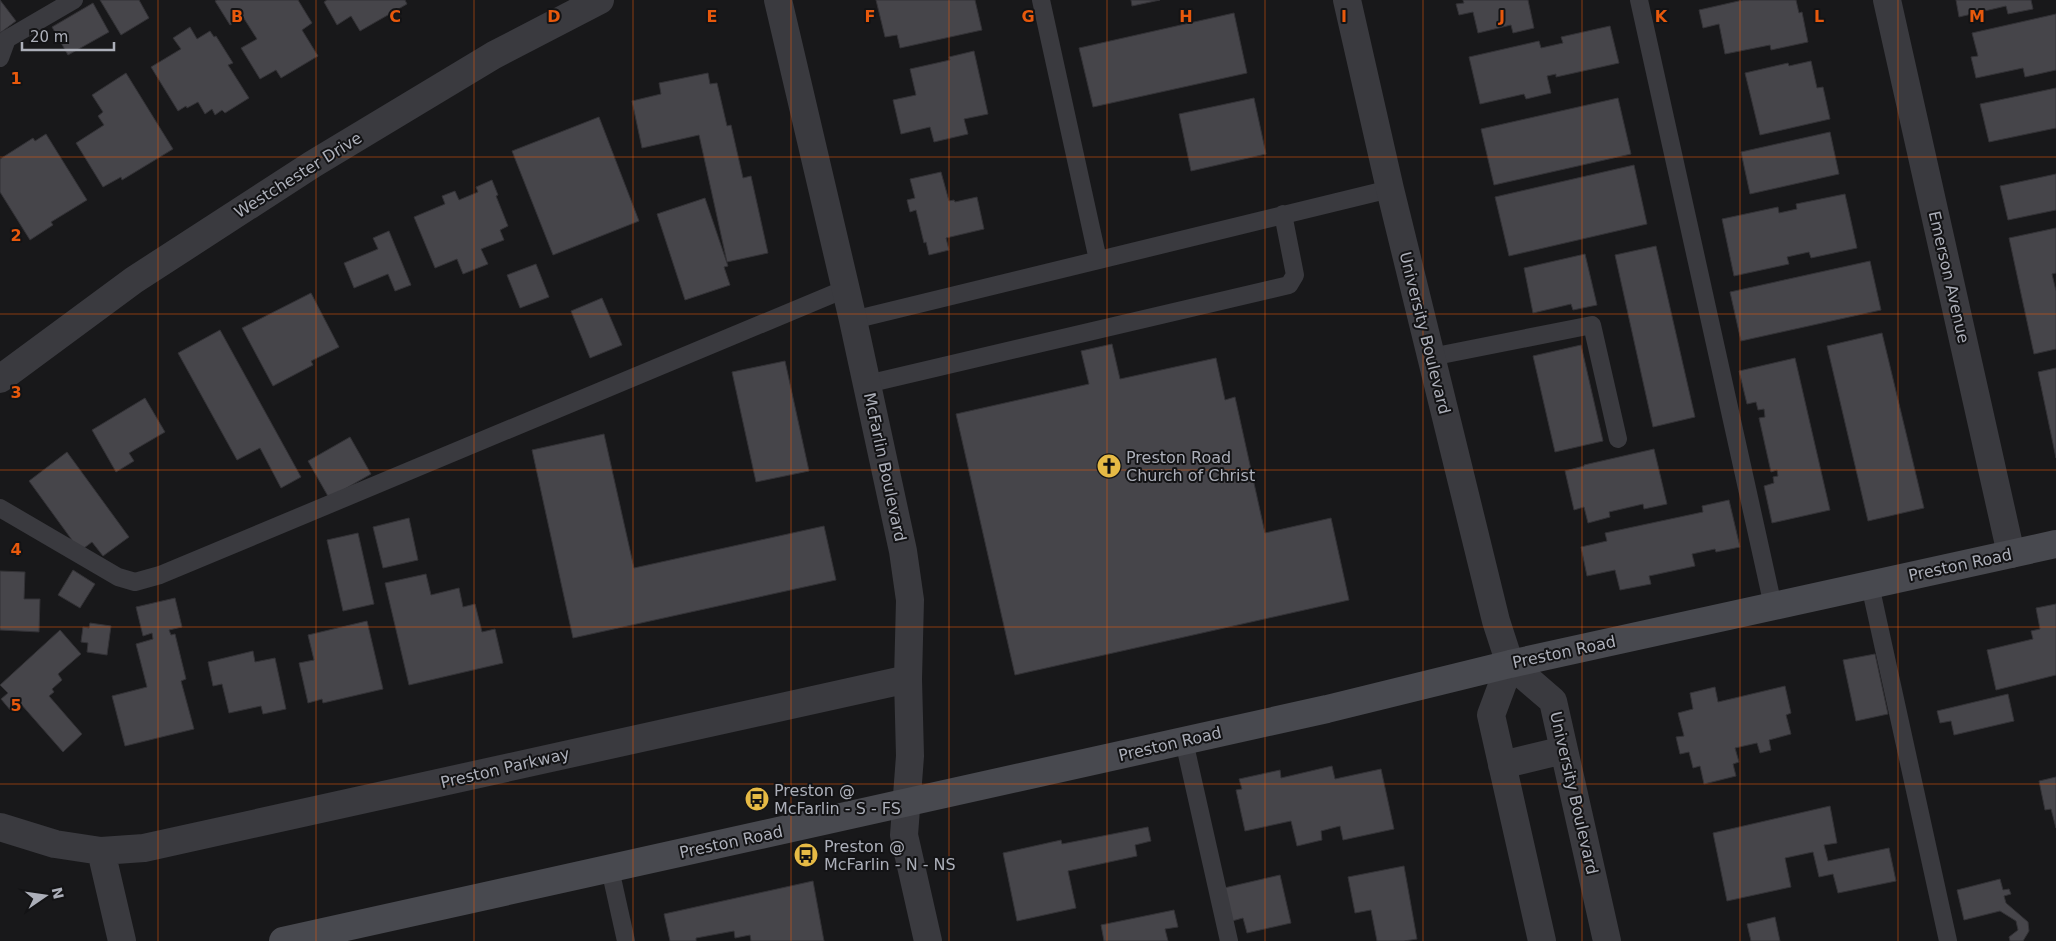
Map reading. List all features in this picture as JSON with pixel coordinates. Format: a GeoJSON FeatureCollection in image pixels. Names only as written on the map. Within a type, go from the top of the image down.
{"type":"FeatureCollection","features":[{"type":"Feature","properties":{"kind":"main road","name":"Preston Road"},"geometry":{"type":"LineString","coordinates":[[283,941],[341,935],[610,869],[1326,709],[1510,664],[2056,544]]}},
{"type":"Feature","properties":{"kind":"street","name":"Westchester Drive"},"geometry":{"type":"LineString","coordinates":[[3,374],[134,280],[313,164],[494,55],[600,0]]}},
{"type":"Feature","properties":{"kind":"street","name":"McFarlin Boulevard"},"geometry":{"type":"LineString","coordinates":[[778,0],[853,320],[903,551],[910,600],[908,679],[910,756],[904,835],[928,941]]}},
{"type":"Feature","properties":{"kind":"street","name":"University Boulevard"},"geometry":{"type":"LineString","coordinates":[[1347,0],[1390,189],[1494,612],[1510,664],[1553,701],[1607,941]]}},
{"type":"Feature","properties":{"kind":"street","name":"Emerson Avenue"},"geometry":{"type":"LineString","coordinates":[[1887,0],[2011,554]]}},
{"type":"Feature","properties":{"kind":"street"},"geometry":{"type":"LineString","coordinates":[[1510,664],[1491,715],[1542,941]]}},
{"type":"Feature","properties":{"kind":"street","name":"Preston Parkway"},"geometry":{"type":"LineString","coordinates":[[0,827],[55,844],[101,851],[144,848],[908,679]]}},
{"type":"Feature","properties":{"kind":"street"},"geometry":{"type":"LineString","coordinates":[[1502,765],[1564,750]]}},
{"type":"Feature","properties":{"kind":"street"},"geometry":{"type":"LineString","coordinates":[[101,851],[122,941]]}},
{"type":"Feature","properties":{"kind":"lane"},"geometry":{"type":"LineString","coordinates":[[0,58],[7,39],[74,0]]}},
{"type":"Feature","properties":{"kind":"lane"},"geometry":{"type":"LineString","coordinates":[[1040,0],[1098,260]]}},
{"type":"Feature","properties":{"kind":"lane"},"geometry":{"type":"LineString","coordinates":[[1639,0],[1773,606]]}},
{"type":"Feature","properties":{"kind":"lane"},"geometry":{"type":"LineString","coordinates":[[853,320],[1390,189]]}},
{"type":"Feature","properties":{"kind":"lane"},"geometry":{"type":"LineString","coordinates":[[867,384],[1288,285],[1295,275],[1283,214]]}},
{"type":"Feature","properties":{"kind":"lane"},"geometry":{"type":"LineString","coordinates":[[0,508],[118,577],[135,582],[169,571],[845,290]]}},
{"type":"Feature","properties":{"kind":"lane"},"geometry":{"type":"LineString","coordinates":[[1431,356],[1592,325],[1618,439]]}},
{"type":"Feature","properties":{"kind":"lane"},"geometry":{"type":"LineString","coordinates":[[1870,585],[1948,941]]}},
{"type":"Feature","properties":{"kind":"lane"},"geometry":{"type":"LineString","coordinates":[[1184,741],[1229,941]]}},
{"type":"Feature","properties":{"kind":"lane"},"geometry":{"type":"LineString","coordinates":[[610,869],[626,941]]}},
{"type":"Feature","properties":{"kind":"building"},"geometry":{"type":"Polygon","coordinates":[[[0,0],[16,21],[0,33],[0,0]]]}},
{"type":"Feature","properties":{"kind":"building"},"geometry":{"type":"Polygon","coordinates":[[[100,0],[139,0],[149,18],[121,35],[100,0]]]}},
{"type":"Feature","properties":{"kind":"building"},"geometry":{"type":"Polygon","coordinates":[[[298,0],[312,23],[302,30],[318,56],[281,78],[276,70],[260,79],[241,48],[257,39],[243,17],[230,25],[215,1],[298,0]]]}},
{"type":"Feature","properties":{"kind":"building"},"geometry":{"type":"Polygon","coordinates":[[[327,0],[405,0],[407,4],[360,31],[351,16],[337,25],[324,2],[327,0]]]}},
{"type":"Feature","properties":{"kind":"building"},"geometry":{"type":"Polygon","coordinates":[[[876,0],[975,0],[982,30],[900,48],[897,35],[885,37],[876,0]]]}},
{"type":"Feature","properties":{"kind":"building"},"geometry":{"type":"Polygon","coordinates":[[[1131,0],[1160,0],[1132,6],[1131,0]]]}},
{"type":"Feature","properties":{"kind":"building"},"geometry":{"type":"Polygon","coordinates":[[[1463,0],[1528,0],[1534,28],[1513,33],[1511,25],[1478,33],[1473,12],[1459,15],[1456,4],[1464,3],[1463,0]]]}},
{"type":"Feature","properties":{"kind":"building"},"geometry":{"type":"Polygon","coordinates":[[[1743,0],[1796,0],[1799,13],[1802,12],[1808,42],[1771,50],[1770,45],[1725,54],[1719,24],[1703,28],[1699,10],[1743,0]]]}},
{"type":"Feature","properties":{"kind":"building"},"geometry":{"type":"Polygon","coordinates":[[[1956,0],[2031,0],[2033,9],[2008,14],[2006,6],[1959,17],[1956,0]]]}},
{"type":"Feature","properties":{"kind":"building"},"geometry":{"type":"Polygon","coordinates":[[[93,3],[109,32],[68,55],[52,27],[93,3]]]}},
{"type":"Feature","properties":{"kind":"building"},"geometry":{"type":"Polygon","coordinates":[[[1234,13],[1247,73],[1093,107],[1079,48],[1234,13]]]}},
{"type":"Feature","properties":{"kind":"building"},"geometry":{"type":"Polygon","coordinates":[[[2056,14],[2056,70],[2025,77],[2023,68],[1976,78],[1971,57],[1978,56],[1972,33],[2056,14]]]}},
{"type":"Feature","properties":{"kind":"building"},"geometry":{"type":"Polygon","coordinates":[[[1610,26],[1619,63],[1556,77],[1556,74],[1547,76],[1551,93],[1526,99],[1524,94],[1480,104],[1469,57],[1539,41],[1541,48],[1563,43],[1561,37],[1610,26]]]}},
{"type":"Feature","properties":{"kind":"building"},"geometry":{"type":"Polygon","coordinates":[[[190,27],[197,39],[210,31],[214,37],[216,36],[233,63],[228,65],[249,98],[225,113],[222,110],[215,115],[212,109],[205,114],[198,102],[178,111],[151,67],[181,49],[173,38],[190,27]]]}},
{"type":"Feature","properties":{"kind":"building"},"geometry":{"type":"Polygon","coordinates":[[[974,51],[988,114],[964,119],[968,134],[934,142],[930,127],[901,134],[893,100],[916,95],[910,69],[950,60],[949,57],[974,51]]]}},
{"type":"Feature","properties":{"kind":"building"},"geometry":{"type":"Polygon","coordinates":[[[1811,61],[1817,88],[1823,87],[1830,119],[1760,135],[1745,73],[1788,63],[1789,66],[1811,61]]]}},
{"type":"Feature","properties":{"kind":"building"},"geometry":{"type":"Polygon","coordinates":[[[126,73],[173,149],[122,180],[121,177],[103,187],[76,143],[104,125],[98,116],[103,112],[92,95],[126,73]]]}},
{"type":"Feature","properties":{"kind":"building"},"geometry":{"type":"Polygon","coordinates":[[[708,73],[710,84],[717,83],[727,126],[731,125],[743,178],[751,176],[768,253],[727,262],[699,135],[642,148],[632,101],[661,94],[659,83],[708,73]]]}},
{"type":"Feature","properties":{"kind":"building"},"geometry":{"type":"Polygon","coordinates":[[[2056,88],[2056,128],[1989,142],[1980,104],[2056,88]]]}},
{"type":"Feature","properties":{"kind":"building"},"geometry":{"type":"Polygon","coordinates":[[[1254,98],[1266,154],[1191,171],[1179,114],[1254,98]]]}},
{"type":"Feature","properties":{"kind":"building"},"geometry":{"type":"Polygon","coordinates":[[[1618,98],[1631,154],[1494,185],[1481,129],[1618,98]]]}},
{"type":"Feature","properties":{"kind":"building"},"geometry":{"type":"Polygon","coordinates":[[[599,117],[639,221],[553,255],[512,151],[599,117]]]}},
{"type":"Feature","properties":{"kind":"building"},"geometry":{"type":"Polygon","coordinates":[[[1830,132],[1839,174],[1750,194],[1741,152],[1830,132]]]}},
{"type":"Feature","properties":{"kind":"building"},"geometry":{"type":"Polygon","coordinates":[[[46,134],[87,200],[51,222],[53,225],[30,240],[0,192],[0,159],[33,138],[35,141],[46,134]]]}},
{"type":"Feature","properties":{"kind":"building"},"geometry":{"type":"Polygon","coordinates":[[[1634,165],[1647,224],[1509,256],[1495,197],[1634,165]]]}},
{"type":"Feature","properties":{"kind":"building"},"geometry":{"type":"Polygon","coordinates":[[[941,172],[949,201],[954,200],[955,202],[977,197],[984,229],[946,238],[949,250],[929,255],[916,210],[910,212],[907,200],[915,198],[910,179],[941,172]]]}},
{"type":"Feature","properties":{"kind":"building"},"geometry":{"type":"Polygon","coordinates":[[[2056,174],[2056,210],[2008,220],[2000,186],[2056,174]]]}},
{"type":"Feature","properties":{"kind":"building"},"geometry":{"type":"Polygon","coordinates":[[[492,180],[508,226],[500,230],[504,240],[481,249],[488,264],[463,274],[457,259],[435,268],[414,217],[445,204],[442,196],[455,191],[459,200],[478,192],[476,187],[492,180]]]}},
{"type":"Feature","properties":{"kind":"building"},"geometry":{"type":"Polygon","coordinates":[[[1845,194],[1857,248],[1811,258],[1809,252],[1787,257],[1789,264],[1734,276],[1722,219],[1778,207],[1779,213],[1797,209],[1796,204],[1845,194]]]}},
{"type":"Feature","properties":{"kind":"building"},"geometry":{"type":"Polygon","coordinates":[[[705,198],[728,266],[724,267],[730,285],[685,300],[657,214],[705,198]]]}},
{"type":"Feature","properties":{"kind":"building"},"geometry":{"type":"Polygon","coordinates":[[[2056,228],[2056,273],[2052,274],[2056,291],[2056,349],[2034,354],[2009,238],[2056,228]]]}},
{"type":"Feature","properties":{"kind":"building"},"geometry":{"type":"Polygon","coordinates":[[[389,231],[411,285],[395,291],[388,274],[354,288],[344,263],[378,249],[373,238],[389,231]]]}},
{"type":"Feature","properties":{"kind":"building"},"geometry":{"type":"Polygon","coordinates":[[[1656,246],[1695,417],[1653,427],[1615,255],[1656,246]]]}},
{"type":"Feature","properties":{"kind":"building"},"geometry":{"type":"Polygon","coordinates":[[[1585,254],[1597,305],[1573,310],[1571,304],[1533,313],[1524,268],[1585,254]]]}},
{"type":"Feature","properties":{"kind":"building"},"geometry":{"type":"Polygon","coordinates":[[[1870,261],[1881,310],[1741,341],[1730,292],[1870,261]]]}},
{"type":"Feature","properties":{"kind":"building"},"geometry":{"type":"Polygon","coordinates":[[[536,264],[549,297],[520,308],[507,275],[536,264]]]}},
{"type":"Feature","properties":{"kind":"building"},"geometry":{"type":"Polygon","coordinates":[[[311,293],[339,347],[311,361],[313,365],[273,386],[242,328],[311,293]]]}},
{"type":"Feature","properties":{"kind":"building"},"geometry":{"type":"Polygon","coordinates":[[[602,298],[622,345],[590,358],[571,311],[602,298]]]}},
{"type":"Feature","properties":{"kind":"building"},"geometry":{"type":"Polygon","coordinates":[[[220,330],[301,477],[281,488],[260,448],[237,460],[178,353],[220,330]]]}},
{"type":"Feature","properties":{"kind":"building"},"geometry":{"type":"Polygon","coordinates":[[[1882,333],[1924,508],[1868,521],[1827,346],[1882,333]]]}},
{"type":"Feature","properties":{"kind":"building","name":"Preston Road Church of Christ"},"geometry":{"type":"Polygon","coordinates":[[[1112,344],[1120,379],[1216,358],[1225,400],[1235,397],[1265,533],[1331,518],[1349,600],[1015,675],[956,414],[1089,384],[1081,351],[1112,344]]]}},
{"type":"Feature","properties":{"kind":"building"},"geometry":{"type":"Polygon","coordinates":[[[1581,345],[1603,441],[1555,452],[1533,356],[1581,345]]]}},
{"type":"Feature","properties":{"kind":"building"},"geometry":{"type":"Polygon","coordinates":[[[1795,358],[1830,510],[1772,523],[1764,486],[1774,483],[1773,477],[1778,476],[1777,470],[1771,472],[1759,418],[1765,417],[1764,409],[1758,410],[1756,402],[1747,404],[1739,371],[1795,358]]]}},
{"type":"Feature","properties":{"kind":"building"},"geometry":{"type":"Polygon","coordinates":[[[785,361],[809,471],[756,482],[732,372],[785,361]]]}},
{"type":"Feature","properties":{"kind":"building"},"geometry":{"type":"Polygon","coordinates":[[[2056,368],[2056,458],[2038,372],[2056,368]]]}},
{"type":"Feature","properties":{"kind":"building"},"geometry":{"type":"Polygon","coordinates":[[[145,398],[165,432],[129,453],[134,461],[116,472],[92,430],[145,398]]]}},
{"type":"Feature","properties":{"kind":"building"},"geometry":{"type":"Polygon","coordinates":[[[604,434],[634,568],[824,526],[836,580],[573,638],[532,450],[604,434]]]}},
{"type":"Feature","properties":{"kind":"building"},"geometry":{"type":"Polygon","coordinates":[[[350,437],[371,474],[329,498],[308,461],[350,437]]]}},
{"type":"Feature","properties":{"kind":"building"},"geometry":{"type":"Polygon","coordinates":[[[1654,449],[1667,504],[1644,509],[1643,504],[1609,512],[1610,517],[1588,523],[1584,507],[1574,510],[1565,471],[1654,449]]]}},
{"type":"Feature","properties":{"kind":"building"},"geometry":{"type":"Polygon","coordinates":[[[67,452],[129,537],[103,556],[92,542],[80,551],[29,481],[67,452]]]}},
{"type":"Feature","properties":{"kind":"building"},"geometry":{"type":"Polygon","coordinates":[[[1729,500],[1740,547],[1716,552],[1715,549],[1692,554],[1695,566],[1649,576],[1651,584],[1620,590],[1615,570],[1587,576],[1581,547],[1607,541],[1605,533],[1703,512],[1702,506],[1729,500]]]}},
{"type":"Feature","properties":{"kind":"building"},"geometry":{"type":"Polygon","coordinates":[[[409,518],[418,560],[383,568],[373,527],[409,518]]]}},
{"type":"Feature","properties":{"kind":"building"},"geometry":{"type":"Polygon","coordinates":[[[358,533],[374,604],[343,611],[327,540],[358,533]]]}},
{"type":"Feature","properties":{"kind":"building"},"geometry":{"type":"Polygon","coordinates":[[[73,570],[95,584],[80,608],[58,595],[73,570]]]}},
{"type":"Feature","properties":{"kind":"building"},"geometry":{"type":"Polygon","coordinates":[[[0,571],[25,572],[24,599],[40,599],[39,632],[0,630],[0,571]]]}},
{"type":"Feature","properties":{"kind":"building"},"geometry":{"type":"Polygon","coordinates":[[[426,574],[431,595],[459,588],[463,607],[475,604],[482,632],[495,629],[503,663],[409,685],[385,583],[426,574]]]}},
{"type":"Feature","properties":{"kind":"building"},"geometry":{"type":"Polygon","coordinates":[[[175,598],[182,627],[169,630],[171,635],[175,634],[186,679],[181,681],[194,729],[125,746],[112,696],[147,687],[136,644],[153,639],[152,633],[143,636],[136,607],[175,598]]]}},
{"type":"Feature","properties":{"kind":"building"},"geometry":{"type":"Polygon","coordinates":[[[2056,604],[2056,675],[1996,690],[1987,650],[2033,639],[2031,631],[2040,629],[2036,608],[2056,604]]]}},
{"type":"Feature","properties":{"kind":"building"},"geometry":{"type":"Polygon","coordinates":[[[367,621],[383,689],[323,703],[322,699],[308,703],[299,663],[314,660],[308,635],[367,621]]]}},
{"type":"Feature","properties":{"kind":"building"},"geometry":{"type":"Polygon","coordinates":[[[90,623],[111,626],[107,655],[87,652],[88,643],[81,642],[83,627],[89,628],[90,623]]]}},
{"type":"Feature","properties":{"kind":"building"},"geometry":{"type":"Polygon","coordinates":[[[60,630],[81,654],[58,674],[62,680],[52,689],[54,692],[49,696],[82,734],[63,752],[20,703],[11,711],[1,699],[8,693],[0,685],[60,630]]]}},
{"type":"Feature","properties":{"kind":"building"},"geometry":{"type":"Polygon","coordinates":[[[253,651],[255,662],[275,658],[286,709],[263,714],[261,706],[229,713],[222,684],[213,686],[208,662],[253,651]]]}},
{"type":"Feature","properties":{"kind":"building"},"geometry":{"type":"Polygon","coordinates":[[[1875,654],[1888,714],[1856,721],[1843,660],[1875,654]]]}},
{"type":"Feature","properties":{"kind":"building"},"geometry":{"type":"Polygon","coordinates":[[[1785,686],[1791,713],[1786,715],[1791,734],[1769,740],[1771,750],[1760,753],[1757,743],[1735,748],[1739,762],[1733,764],[1736,776],[1704,784],[1700,766],[1693,768],[1689,752],[1680,754],[1676,737],[1684,736],[1678,713],[1693,709],[1690,693],[1715,687],[1718,702],[1785,686]]]}},
{"type":"Feature","properties":{"kind":"building"},"geometry":{"type":"Polygon","coordinates":[[[2008,694],[2014,721],[1954,735],[1951,721],[1940,723],[1937,711],[2008,694]]]}},
{"type":"Feature","properties":{"kind":"building"},"geometry":{"type":"Polygon","coordinates":[[[1332,766],[1335,779],[1381,769],[1394,829],[1343,840],[1340,826],[1321,831],[1322,840],[1297,846],[1291,821],[1245,831],[1236,790],[1242,789],[1239,779],[1280,770],[1281,778],[1332,766]]]}},
{"type":"Feature","properties":{"kind":"building"},"geometry":{"type":"Polygon","coordinates":[[[2056,777],[2056,828],[2051,809],[2045,810],[2039,781],[2056,777]]]}},
{"type":"Feature","properties":{"kind":"building"},"geometry":{"type":"Polygon","coordinates":[[[1830,806],[1837,843],[1824,845],[1828,861],[1889,848],[1896,881],[1838,893],[1833,874],[1819,877],[1813,852],[1785,858],[1791,887],[1727,901],[1713,833],[1830,806]]]}},
{"type":"Feature","properties":{"kind":"building"},"geometry":{"type":"Polygon","coordinates":[[[1148,827],[1151,841],[1135,845],[1137,856],[1068,871],[1076,908],[1017,921],[1003,853],[1061,840],[1062,844],[1148,827]]]}},
{"type":"Feature","properties":{"kind":"building"},"geometry":{"type":"Polygon","coordinates":[[[1404,866],[1417,939],[1377,941],[1371,910],[1355,913],[1348,877],[1404,866]]]}},
{"type":"Feature","properties":{"kind":"building"},"geometry":{"type":"Polygon","coordinates":[[[1280,875],[1291,923],[1247,933],[1243,918],[1232,921],[1224,888],[1280,875]]]}},
{"type":"Feature","properties":{"kind":"building"},"geometry":{"type":"Polygon","coordinates":[[[2000,879],[2003,890],[2009,889],[2011,894],[2004,896],[2006,903],[2028,922],[2029,931],[2023,941],[2010,941],[2009,937],[2018,930],[2016,921],[2000,911],[1964,920],[1957,890],[2000,879]]]}},
{"type":"Feature","properties":{"kind":"building"},"geometry":{"type":"Polygon","coordinates":[[[813,881],[824,941],[751,941],[750,935],[735,938],[734,931],[696,938],[696,941],[670,941],[664,914],[813,881]]]}},
{"type":"Feature","properties":{"kind":"building"},"geometry":{"type":"Polygon","coordinates":[[[1174,910],[1178,927],[1165,929],[1168,941],[1104,941],[1101,925],[1174,910]]]}},
{"type":"Feature","properties":{"kind":"building"},"geometry":{"type":"Polygon","coordinates":[[[1775,917],[1780,941],[1751,941],[1747,924],[1775,917]]]}},
{"type":"Feature","properties":{"kind":"place","name":"Preston Road Church of Christ"},"geometry":{"type":"Point","coordinates":[1109,466]}},
{"type":"Feature","properties":{"kind":"place","name":"Preston @ McFarlin - S - FS"},"geometry":{"type":"Point","coordinates":[757,799]}},
{"type":"Feature","properties":{"kind":"place","name":"Preston @ McFarlin - N - NS"},"geometry":{"type":"Point","coordinates":[806,855]}}]}
